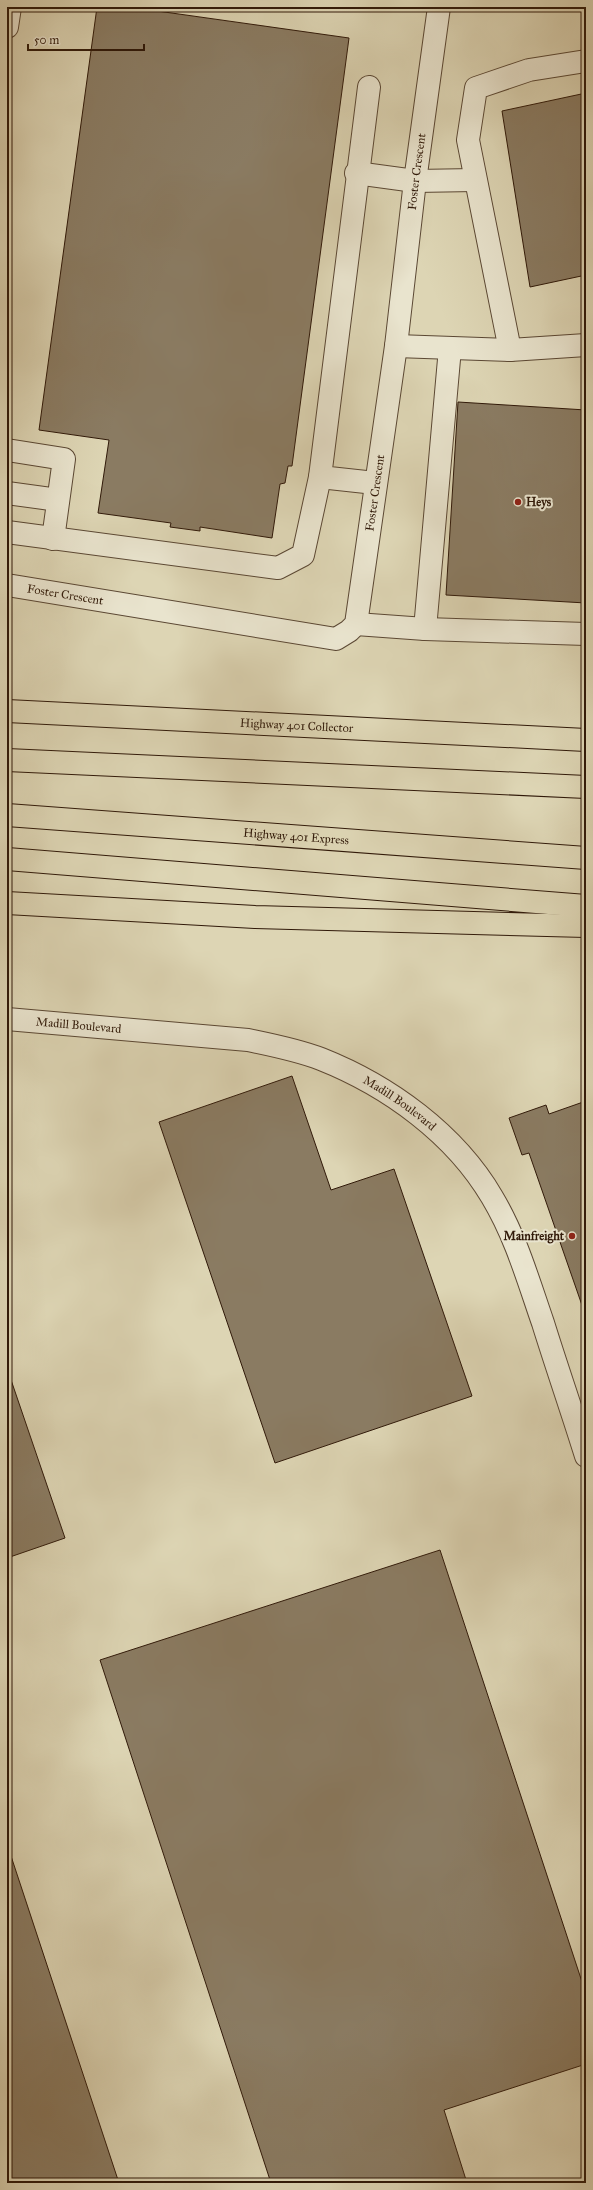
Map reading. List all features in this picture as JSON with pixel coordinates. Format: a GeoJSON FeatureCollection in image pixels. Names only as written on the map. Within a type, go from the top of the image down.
{"type":"FeatureCollection","features":[{"type":"Feature","properties":{"kind":"highway","name":"Highway 401 Collector"},"geometry":{"type":"LineString","coordinates":[[7,711],[586,740]]}},
{"type":"Feature","properties":{"kind":"highway"},"geometry":{"type":"LineString","coordinates":[[7,760],[586,788]]}},
{"type":"Feature","properties":{"kind":"highway","name":"Highway 401 Express"},"geometry":{"type":"LineString","coordinates":[[7,815],[586,858]]}},
{"type":"Feature","properties":{"kind":"highway"},"geometry":{"type":"LineString","coordinates":[[7,859],[586,906]]}},
{"type":"Feature","properties":{"kind":"highway"},"geometry":{"type":"LineString","coordinates":[[7,903],[255,916],[586,926]]}},
{"type":"Feature","properties":{"kind":"street"},"geometry":{"type":"LineString","coordinates":[[7,27],[10,7]]}},
{"type":"Feature","properties":{"kind":"street","name":"Foster Crescent"},"geometry":{"type":"LineString","coordinates":[[7,585],[336,639],[349,631],[356,624],[375,483],[396,346],[415,181],[439,7]]}},
{"type":"Feature","properties":{"kind":"street"},"geometry":{"type":"LineString","coordinates":[[510,350],[474,180],[468,140],[476,88],[528,70],[586,62]]}},
{"type":"Feature","properties":{"kind":"street"},"geometry":{"type":"LineString","coordinates":[[7,532],[278,568],[303,555],[320,477],[356,173],[369,87]]}},
{"type":"Feature","properties":{"kind":"street"},"geometry":{"type":"LineString","coordinates":[[356,173],[415,181],[474,180]]}},
{"type":"Feature","properties":{"kind":"street"},"geometry":{"type":"LineString","coordinates":[[396,346],[510,350],[586,345]]}},
{"type":"Feature","properties":{"kind":"street"},"geometry":{"type":"LineString","coordinates":[[425,628],[450,348]]}},
{"type":"Feature","properties":{"kind":"street"},"geometry":{"type":"LineString","coordinates":[[7,450],[64,458],[53,539]]}},
{"type":"Feature","properties":{"kind":"street"},"geometry":{"type":"LineString","coordinates":[[320,477],[375,483]]}},
{"type":"Feature","properties":{"kind":"street"},"geometry":{"type":"LineString","coordinates":[[7,493],[58,500]]}},
{"type":"Feature","properties":{"kind":"street"},"geometry":{"type":"LineString","coordinates":[[356,624],[586,634]]}},
{"type":"Feature","properties":{"kind":"street","name":"Madill Boulevard"},"geometry":{"type":"LineString","coordinates":[[7,1019],[248,1040],[284,1048],[320,1059],[354,1074],[387,1092],[417,1114],[445,1139],[470,1166],[492,1196],[516,1242],[586,1456]]}},
{"type":"Feature","properties":{"kind":"building"},"geometry":{"type":"Polygon","coordinates":[[[97,7],[129,7],[349,38],[292,466],[288,466],[285,483],[280,484],[272,538],[200,527],[200,531],[170,527],[171,523],[98,513],[109,440],[39,430],[97,7]]]}},
{"type":"Feature","properties":{"kind":"building"},"geometry":{"type":"Polygon","coordinates":[[[586,93],[586,275],[530,287],[502,111],[586,93]]]}},
{"type":"Feature","properties":{"kind":"building","name":"Heys"},"geometry":{"type":"Polygon","coordinates":[[[458,402],[586,410],[586,603],[446,595],[458,402]]]}},
{"type":"Feature","properties":{"kind":"building"},"geometry":{"type":"Polygon","coordinates":[[[292,1076],[331,1190],[394,1169],[472,1396],[275,1463],[159,1122],[292,1076]]]}},
{"type":"Feature","properties":{"kind":"building","name":"Mainfreight"},"geometry":{"type":"Polygon","coordinates":[[[586,1101],[586,1311],[584,1311],[529,1153],[522,1155],[509,1118],[546,1105],[549,1114],[586,1101]]]}},
{"type":"Feature","properties":{"kind":"building"},"geometry":{"type":"Polygon","coordinates":[[[9,1374],[65,1538],[7,1558],[7,1375],[9,1374]]]}},
{"type":"Feature","properties":{"kind":"building"},"geometry":{"type":"Polygon","coordinates":[[[440,1550],[586,1994],[586,2064],[444,2110],[467,2183],[271,2183],[100,1660],[440,1550]]]}},
{"type":"Feature","properties":{"kind":"building"},"geometry":{"type":"Polygon","coordinates":[[[7,1850],[9,1850],[119,2183],[7,2183],[7,1850]]]}},
{"type":"Feature","properties":{"kind":"place","name":"Heys"},"geometry":{"type":"Point","coordinates":[518,502]}},
{"type":"Feature","properties":{"kind":"place","name":"Mainfreight"},"geometry":{"type":"Point","coordinates":[572,1236]}}]}
